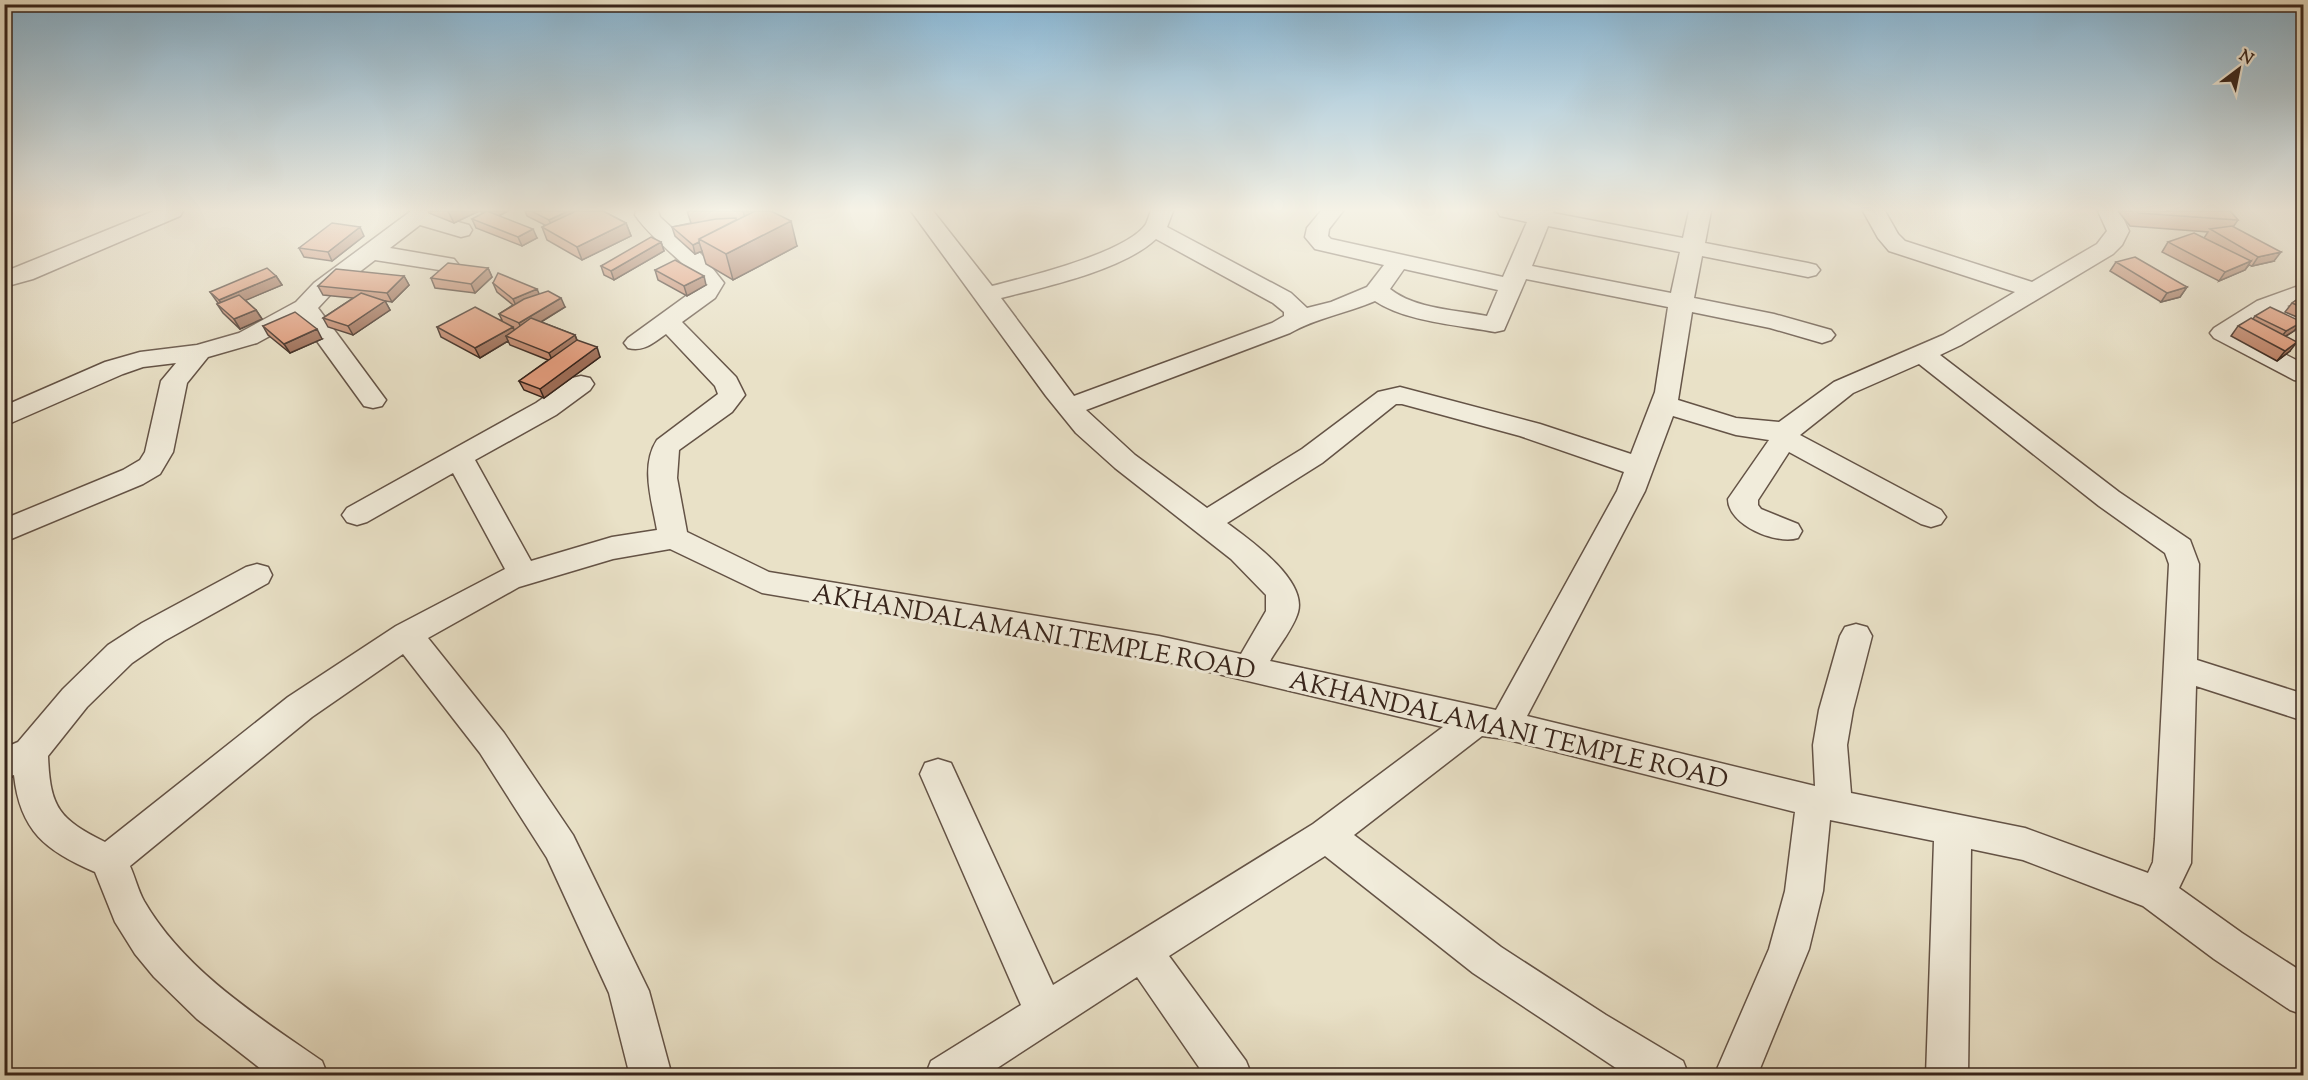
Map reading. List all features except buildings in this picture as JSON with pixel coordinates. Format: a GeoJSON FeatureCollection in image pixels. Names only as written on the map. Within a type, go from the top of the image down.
{"type":"FeatureCollection","features":[{"type":"Feature","properties":{"kind":"street"},"geometry":{"type":"LineString","coordinates":[[4,280],[54,261]]}},
{"type":"Feature","properties":{"kind":"street"},"geometry":{"type":"LineString","coordinates":[[4,417],[114,368],[140,360],[199,352],[248,338],[305,307],[323,288],[358,261]]}},
{"type":"Feature","properties":{"kind":"street"},"geometry":{"type":"LineString","coordinates":[[430,261],[446,264]]}},
{"type":"Feature","properties":{"kind":"street"},"geometry":{"type":"LineString","coordinates":[[637,343],[706,293],[712,283],[706,261]]}},
{"type":"Feature","properties":{"kind":"street"},"geometry":{"type":"LineString","coordinates":[[960,261],[1069,407],[1100,440],[1136,473],[1266,572],[1282,592],[1281,612],[1249,669]]}},
{"type":"Feature","properties":{"kind":"street"},"geometry":{"type":"LineString","coordinates":[[986,295],[1067,273],[1094,261]]}},
{"type":"Feature","properties":{"kind":"street"},"geometry":{"type":"LineString","coordinates":[[1224,261],[1282,298],[1296,310],[1296,319]]}},
{"type":"Feature","properties":{"kind":"street"},"geometry":{"type":"LineString","coordinates":[[1378,291],[1383,298],[1399,305],[1495,325],[1521,261]]}},
{"type":"Feature","properties":{"kind":"street"},"geometry":{"type":"LineString","coordinates":[[946,1076],[1326,835],[1490,723],[1631,490],[1668,392],[1681,303],[1690,261]]}},
{"type":"Feature","properties":{"kind":"street"},"geometry":{"type":"LineString","coordinates":[[1767,261],[1808,270]]}},
{"type":"Feature","properties":{"kind":"street"},"geometry":{"type":"LineString","coordinates":[[1945,261],[2036,291]]}},
{"type":"Feature","properties":{"kind":"street"},"geometry":{"type":"LineString","coordinates":[[1787,531],[1751,516],[1743,508],[1743,499],[1788,433],[1829,396],[1852,382],[1952,340],[2085,261]]}},
{"type":"Feature","properties":{"kind":"street"},"geometry":{"type":"LineString","coordinates":[[1378,291],[1379,286],[1398,262],[1681,303],[1774,321],[1822,335]]}},
{"type":"Feature","properties":{"kind":"street"},"geometry":{"type":"LineString","coordinates":[[1069,407],[1281,328],[1296,319],[1340,307],[1378,291]]}},
{"type":"Feature","properties":{"kind":"street"},"geometry":{"type":"LineString","coordinates":[[2303,374],[2223,333],[2266,306],[2304,291]]}},
{"type":"Feature","properties":{"kind":"street"},"geometry":{"type":"LineString","coordinates":[[2266,306],[2304,322]]}},
{"type":"Feature","properties":{"kind":"street"},"geometry":{"type":"LineString","coordinates":[[305,307],[373,400]]}},
{"type":"Feature","properties":{"kind":"street"},"geometry":{"type":"LineString","coordinates":[[109,861],[300,707],[407,635],[508,579],[612,548],[673,538],[662,455],[667,446],[723,406],[732,395],[727,383],[668,321]]}},
{"type":"Feature","properties":{"kind":"street"},"geometry":{"type":"LineString","coordinates":[[4,532],[134,477],[150,467],[159,452],[174,381],[199,352]]}},
{"type":"Feature","properties":{"kind":"street"},"geometry":{"type":"LineString","coordinates":[[1922,354],[2109,499],[2179,548],[2184,564],[2174,839],[2172,863],[2157,894]]}},
{"type":"Feature","properties":{"kind":"street"},"geometry":{"type":"LineString","coordinates":[[357,515],[546,409],[581,384]]}},
{"type":"Feature","properties":{"kind":"street"},"geometry":{"type":"LineString","coordinates":[[1204,523],[1312,456],[1374,407],[1394,395],[1530,430],[1639,467]]}},
{"type":"Feature","properties":{"kind":"street"},"geometry":{"type":"LineString","coordinates":[[1664,404],[1744,428],[1788,433],[1931,517]]}},
{"type":"Feature","properties":{"kind":"street"},"geometry":{"type":"LineString","coordinates":[[459,457],[524,576]]}},
{"type":"Feature","properties":{"kind":"street","name":"AKHANDALAMANI TEMPLE ROAD"},"geometry":{"type":"LineString","coordinates":[[673,538],[762,582],[1159,648],[1490,723],[1824,803],[2025,844],[2157,894],[2228,946],[2304,996]]}},
{"type":"Feature","properties":{"kind":"street"},"geometry":{"type":"LineString","coordinates":[[257,575],[153,632],[120,654],[17,758],[45,820],[80,848],[109,861],[131,914],[167,962],[232,1023],[308,1076]]}},
{"type":"Feature","properties":{"kind":"street"},"geometry":{"type":"LineString","coordinates":[[407,635],[492,743],[560,847],[629,991],[651,1076]]}},
{"type":"Feature","properties":{"kind":"street"},"geometry":{"type":"LineString","coordinates":[[1735,1076],[1789,949],[1824,803],[1836,710],[1856,636]]}},
{"type":"Feature","properties":{"kind":"street"},"geometry":{"type":"LineString","coordinates":[[2180,668],[2304,708]]}},
{"type":"Feature","properties":{"kind":"street"},"geometry":{"type":"LineString","coordinates":[[938,774],[1045,1012]]}},
{"type":"Feature","properties":{"kind":"street"},"geometry":{"type":"LineString","coordinates":[[1947,1076],[1953,830]]}},
{"type":"Feature","properties":{"kind":"street"},"geometry":{"type":"LineString","coordinates":[[1326,835],[1487,960],[1591,1029],[1668,1076]]}},
{"type":"Feature","properties":{"kind":"street"},"geometry":{"type":"LineString","coordinates":[[1142,952],[1231,1076]]}}]}
